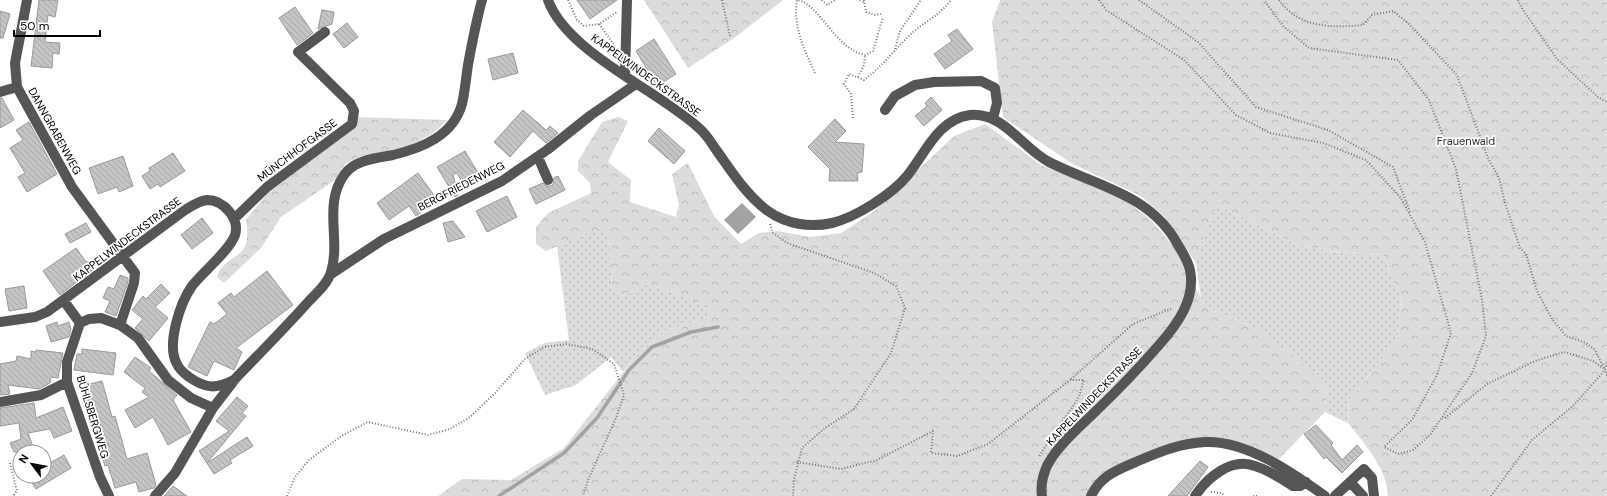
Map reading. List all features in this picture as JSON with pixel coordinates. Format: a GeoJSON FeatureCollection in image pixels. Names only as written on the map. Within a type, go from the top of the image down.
{"type":"FeatureCollection","features":[{"type":"Feature","properties":{"kind":"street","name":"DANNGRABENWEG"},"geometry":{"type":"LineString","coordinates":[[27,0],[15,63],[17,87],[72,187],[135,273],[134,283],[120,325]]}},
{"type":"Feature","properties":{"kind":"street"},"geometry":{"type":"LineString","coordinates":[[155,496],[175,473],[213,408],[234,380],[304,307],[330,274],[334,251],[332,204],[336,188],[344,174],[355,165],[368,160],[420,147],[432,141],[445,131],[455,119],[462,105],[474,33],[482,0]]}},
{"type":"Feature","properties":{"kind":"street","name":"KAPPELWINDECKSTRASSE"},"geometry":{"type":"LineString","coordinates":[[551,2],[567,29],[625,76],[682,113],[703,132],[744,188],[766,210],[783,220],[818,226],[848,217],[893,189],[907,176],[922,153],[938,133],[953,120],[968,115],[993,118],[1032,151],[1048,162],[1118,190],[1137,201],[1157,216],[1171,231],[1184,255],[1190,272],[1189,301],[1170,332],[1131,378],[1065,441],[1051,459],[1044,475],[1041,492],[1042,496]]}},
{"type":"Feature","properties":{"kind":"street"},"geometry":{"type":"LineString","coordinates":[[625,76],[627,4]]}},
{"type":"Feature","properties":{"kind":"street","name":"MÜNCHHOFGASSE"},"geometry":{"type":"LineString","coordinates":[[235,218],[267,187],[352,124],[354,111],[350,103],[298,52],[325,32]]}},
{"type":"Feature","properties":{"kind":"street"},"geometry":{"type":"LineString","coordinates":[[885,110],[895,96],[915,85],[934,82],[982,81],[995,88],[997,103],[993,118]]}},
{"type":"Feature","properties":{"kind":"street","name":"BERGFRIEDENWEG"},"geometry":{"type":"LineString","coordinates":[[330,274],[384,239],[502,181],[538,157],[591,115],[636,84]]}},
{"type":"Feature","properties":{"kind":"street"},"geometry":{"type":"LineString","coordinates":[[0,92],[17,87]]}},
{"type":"Feature","properties":{"kind":"street"},"geometry":{"type":"LineString","coordinates":[[538,157],[548,180]]}},
{"type":"Feature","properties":{"kind":"street","name":"KAPPELWINDECKSTRASSE"},"geometry":{"type":"LineString","coordinates":[[0,322],[35,317],[64,301],[197,203],[208,200],[219,203],[235,218]]}},
{"type":"Feature","properties":{"kind":"street"},"geometry":{"type":"LineString","coordinates":[[234,380],[221,386],[210,387],[195,381],[185,374],[177,364],[174,354],[173,339],[184,300],[192,287],[210,265],[232,243],[237,226],[235,218]]}},
{"type":"Feature","properties":{"kind":"street"},"geometry":{"type":"LineString","coordinates":[[64,301],[80,323],[89,319],[101,318],[120,325],[138,338],[168,380],[191,398],[213,408]]}},
{"type":"Feature","properties":{"kind":"street","name":"BÜHLSBERGWEG"},"geometry":{"type":"LineString","coordinates":[[80,323],[67,362],[67,382],[100,477],[109,496]]}},
{"type":"Feature","properties":{"kind":"street"},"geometry":{"type":"LineString","coordinates":[[0,402],[41,395],[67,382]]}},
{"type":"Feature","properties":{"kind":"street"},"geometry":{"type":"LineString","coordinates":[[1091,496],[1104,477],[1173,447],[1206,442],[1232,446],[1251,452],[1306,482],[1325,496]]}},
{"type":"Feature","properties":{"kind":"street"},"geometry":{"type":"LineString","coordinates":[[1195,496],[1215,474],[1227,468],[1241,464],[1253,465],[1293,486],[1300,486],[1306,482]]}},
{"type":"Feature","properties":{"kind":"street"},"geometry":{"type":"LineString","coordinates":[[1335,496],[1364,469],[1372,478],[1374,496]]}},
{"type":"Feature","properties":{"kind":"street"},"geometry":{"type":"LineString","coordinates":[[1350,482],[1363,496]]}},
{"type":"Feature","properties":{"kind":"path"},"geometry":{"type":"LineString","coordinates":[[568,0],[577,20],[584,26],[599,24],[627,4]]}},
{"type":"Feature","properties":{"kind":"path"},"geometry":{"type":"LineString","coordinates":[[722,0],[730,36]]}},
{"type":"Feature","properties":{"kind":"path"},"geometry":{"type":"LineString","coordinates":[[815,73],[799,36],[795,19],[797,0],[812,8],[841,42],[856,53],[865,55],[873,51],[883,17]]}},
{"type":"Feature","properties":{"kind":"path"},"geometry":{"type":"LineString","coordinates":[[822,0],[827,5],[835,0]]}},
{"type":"Feature","properties":{"kind":"path"},"geometry":{"type":"LineString","coordinates":[[860,0],[865,3]]}},
{"type":"Feature","properties":{"kind":"path"},"geometry":{"type":"LineString","coordinates":[[864,0],[866,12],[874,15],[881,14]]}},
{"type":"Feature","properties":{"kind":"path"},"geometry":{"type":"LineString","coordinates":[[895,50],[900,32],[921,0]]}},
{"type":"Feature","properties":{"kind":"path"},"geometry":{"type":"LineString","coordinates":[[853,118],[853,102],[851,94],[844,84],[849,74],[864,80],[876,72],[912,33],[934,17],[951,0]]}},
{"type":"Feature","properties":{"kind":"path"},"geometry":{"type":"LineString","coordinates":[[1099,0],[1106,10],[1184,60],[1236,114],[1270,133],[1324,143],[1366,160],[1400,197],[1425,242],[1451,334],[1437,375],[1412,420],[1384,448],[1398,454],[1413,450],[1430,435],[1442,420],[1472,373],[1486,336],[1479,286],[1456,169],[1429,100],[1398,60],[1309,48],[1283,26],[1264,0]]}},
{"type":"Feature","properties":{"kind":"path"},"geometry":{"type":"LineString","coordinates":[[1139,0],[1198,42],[1256,107],[1328,130],[1392,168],[1413,221]]}},
{"type":"Feature","properties":{"kind":"path"},"geometry":{"type":"LineString","coordinates":[[1279,0],[1299,19],[1316,26],[1346,27],[1363,25],[1372,15],[1393,11],[1408,23],[1457,75],[1488,158],[1499,178],[1507,211],[1520,248],[1526,254],[1538,291],[1552,319],[1566,336],[1586,344],[1595,350],[1607,376]]}},
{"type":"Feature","properties":{"kind":"path"},"geometry":{"type":"LineString","coordinates":[[1518,0],[1521,7],[1557,59],[1598,97],[1607,102]]}},
{"type":"Feature","properties":{"kind":"path"},"geometry":{"type":"LineString","coordinates":[[599,24],[626,60]]}},
{"type":"Feature","properties":{"kind":"path"},"geometry":{"type":"LineString","coordinates":[[858,78],[864,65],[865,55]]}},
{"type":"Feature","properties":{"kind":"path"},"geometry":{"type":"LineString","coordinates":[[766,210],[773,233],[787,243],[874,273],[896,286],[904,308],[891,353],[854,409],[825,428],[802,448],[797,462],[793,496]]}},
{"type":"Feature","properties":{"kind":"path"},"geometry":{"type":"LineString","coordinates":[[797,462],[841,469],[877,460],[934,432],[931,453],[957,456],[988,444],[1070,380],[1133,324],[1189,301]]}},
{"type":"Feature","properties":{"kind":"path"},"geometry":{"type":"LineString","coordinates":[[287,496],[295,477],[309,460],[343,434],[368,422],[428,435],[450,430],[470,417],[496,392],[525,359],[544,347],[567,344],[592,349],[614,364],[624,395],[583,496]]}},
{"type":"Feature","properties":{"kind":"path"},"geometry":{"type":"LineString","coordinates":[[1442,420],[1487,384],[1535,361],[1564,352],[1593,361],[1605,370]]}},
{"type":"Feature","properties":{"kind":"path"},"geometry":{"type":"LineString","coordinates":[[1491,496],[1532,440],[1572,406],[1605,370],[1607,364]]}},
{"type":"Feature","properties":{"kind":"path"},"geometry":{"type":"LineString","coordinates":[[1051,459],[1039,456],[1079,397],[1084,380],[1070,380]]}},
{"type":"Feature","properties":{"kind":"path"},"geometry":{"type":"LineString","coordinates":[[10,463],[17,491],[13,496]]}},
{"type":"Feature","properties":{"kind":"path"},"geometry":{"type":"LineString","coordinates":[[1206,496],[1210,492],[1222,493],[1224,496]]}},
{"type":"Feature","properties":{"kind":"path"},"geometry":{"type":"LineString","coordinates":[[1253,496],[1258,496]]}},
{"type":"Feature","properties":{"kind":"green space"},"geometry":{"type":"Polygon","coordinates":[[[644,0],[783,0],[737,36],[688,68],[644,0]]]}},
{"type":"Feature","properties":{"kind":"green space","name":"Frauenwald"},"geometry":{"type":"Polygon","coordinates":[[[1000,0],[1607,0],[1607,496],[1388,496],[1384,476],[1374,457],[1348,423],[1349,400],[1398,338],[1401,297],[1383,255],[1341,253],[1297,245],[1218,205],[1206,229],[1196,263],[1165,217],[1141,196],[1071,163],[1003,117],[992,22],[1000,0]]]}},
{"type":"Feature","properties":{"kind":"green space"},"geometry":{"type":"Polygon","coordinates":[[[355,117],[448,120],[432,134],[406,147],[359,157],[345,164],[335,180],[281,217],[261,248],[224,283],[217,277],[221,268],[241,252],[246,245],[246,220],[270,190],[355,117]]]}},
{"type":"Feature","properties":{"kind":"green space"},"geometry":{"type":"Polygon","coordinates":[[[618,117],[628,121],[608,162],[631,180],[630,202],[676,217],[679,205],[672,174],[688,163],[714,216],[741,244],[759,233],[778,231],[810,237],[841,233],[873,212],[954,136],[985,124],[1041,165],[1123,198],[1151,220],[1174,247],[1201,298],[1209,308],[1257,329],[1284,347],[1327,387],[1325,412],[1277,461],[1218,440],[1142,457],[1101,475],[1091,487],[1087,496],[438,496],[462,479],[511,480],[564,448],[639,352],[667,330],[709,317],[709,306],[647,284],[624,296],[612,292],[610,246],[606,230],[600,228],[546,251],[536,244],[536,227],[548,213],[591,193],[590,183],[578,171],[578,161],[602,122],[618,117]]]}},
{"type":"Feature","properties":{"kind":"green space"},"geometry":{"type":"Polygon","coordinates":[[[1218,205],[1297,245],[1341,253],[1383,255],[1401,297],[1398,338],[1349,400],[1348,423],[1325,412],[1327,387],[1257,329],[1209,308],[1201,298],[1196,263],[1206,229],[1218,205]]]}},
{"type":"Feature","properties":{"kind":"green space"},"geometry":{"type":"Polygon","coordinates":[[[600,228],[606,230],[610,246],[612,292],[624,296],[647,284],[710,306],[709,317],[667,330],[639,352],[623,372],[611,357],[576,385],[545,395],[525,353],[545,343],[569,340],[557,246],[600,228]]]}},
{"type":"Feature","properties":{"kind":"shaded area"},"geometry":{"type":"Polygon","coordinates":[[[742,203],[756,217],[738,234],[724,220],[742,203]]]}},
{"type":"Feature","properties":{"kind":"building"},"geometry":{"type":"Polygon","coordinates":[[[39,0],[58,0],[55,17],[48,15],[45,42],[60,43],[59,54],[53,53],[52,68],[31,66],[39,0]]]}},
{"type":"Feature","properties":{"kind":"building"},"geometry":{"type":"Polygon","coordinates":[[[577,0],[617,0],[590,19],[577,0]]]}},
{"type":"Feature","properties":{"kind":"building"},"geometry":{"type":"Polygon","coordinates":[[[295,7],[313,33],[297,45],[279,18],[295,7]]]}},
{"type":"Feature","properties":{"kind":"building"},"geometry":{"type":"Polygon","coordinates":[[[322,10],[334,12],[332,24],[318,29],[322,10]]]}},
{"type":"Feature","properties":{"kind":"building"},"geometry":{"type":"Polygon","coordinates":[[[0,11],[10,14],[3,38],[0,38],[0,11]]]}},
{"type":"Feature","properties":{"kind":"building"},"geometry":{"type":"Polygon","coordinates":[[[347,23],[358,37],[344,48],[333,34],[347,23]]]}},
{"type":"Feature","properties":{"kind":"building"},"geometry":{"type":"Polygon","coordinates":[[[957,29],[973,49],[945,69],[934,54],[952,41],[948,35],[957,29]]]}},
{"type":"Feature","properties":{"kind":"building"},"geometry":{"type":"Polygon","coordinates":[[[654,39],[676,74],[657,86],[636,51],[654,39]]]}},
{"type":"Feature","properties":{"kind":"building"},"geometry":{"type":"Polygon","coordinates":[[[513,53],[518,73],[493,80],[488,59],[513,53]]]}},
{"type":"Feature","properties":{"kind":"building"},"geometry":{"type":"Polygon","coordinates":[[[931,97],[942,110],[924,126],[915,116],[927,106],[925,103],[931,97]]]}},
{"type":"Feature","properties":{"kind":"building"},"geometry":{"type":"Polygon","coordinates":[[[0,98],[2,98],[14,120],[0,128],[0,98]]]}},
{"type":"Feature","properties":{"kind":"building"},"geometry":{"type":"Polygon","coordinates":[[[523,110],[546,130],[550,126],[558,133],[546,143],[533,131],[510,157],[494,142],[523,110]]]}},
{"type":"Feature","properties":{"kind":"building"},"geometry":{"type":"Polygon","coordinates":[[[835,119],[846,131],[835,142],[864,144],[862,172],[857,173],[858,181],[829,181],[830,169],[808,147],[835,119]]]}},
{"type":"Feature","properties":{"kind":"building"},"geometry":{"type":"Polygon","coordinates":[[[29,122],[57,174],[27,192],[18,177],[25,173],[10,148],[23,140],[16,130],[29,122]]]}},
{"type":"Feature","properties":{"kind":"building"},"geometry":{"type":"Polygon","coordinates":[[[659,128],[685,151],[674,164],[648,141],[659,128]]]}},
{"type":"Feature","properties":{"kind":"building"},"geometry":{"type":"Polygon","coordinates":[[[465,151],[478,173],[462,182],[457,173],[453,174],[458,195],[455,197],[437,167],[465,151]]]}},
{"type":"Feature","properties":{"kind":"building"},"geometry":{"type":"Polygon","coordinates":[[[173,153],[185,171],[160,187],[158,184],[150,189],[142,176],[150,171],[149,168],[173,153]]]}},
{"type":"Feature","properties":{"kind":"building"},"geometry":{"type":"Polygon","coordinates":[[[123,156],[133,186],[119,192],[117,187],[98,194],[89,168],[123,156]]]}},
{"type":"Feature","properties":{"kind":"building"},"geometry":{"type":"Polygon","coordinates":[[[418,173],[438,201],[416,216],[409,206],[389,220],[377,203],[418,173]]]}},
{"type":"Feature","properties":{"kind":"building"},"geometry":{"type":"Polygon","coordinates":[[[558,176],[565,190],[536,204],[529,189],[543,183],[547,186],[551,186],[554,178],[558,176]]]}},
{"type":"Feature","properties":{"kind":"building"},"geometry":{"type":"Polygon","coordinates":[[[507,196],[517,217],[487,232],[476,211],[507,196]]]}},
{"type":"Feature","properties":{"kind":"building"},"geometry":{"type":"Polygon","coordinates":[[[202,218],[213,233],[192,249],[181,235],[202,218]]]}},
{"type":"Feature","properties":{"kind":"building"},"geometry":{"type":"Polygon","coordinates":[[[453,221],[465,237],[448,242],[443,223],[453,221]]]}},
{"type":"Feature","properties":{"kind":"building"},"geometry":{"type":"Polygon","coordinates":[[[86,223],[91,232],[70,243],[65,234],[86,223]]]}},
{"type":"Feature","properties":{"kind":"building"},"geometry":{"type":"Polygon","coordinates":[[[76,248],[86,262],[90,261],[95,268],[60,295],[43,271],[76,248]]]}},
{"type":"Feature","properties":{"kind":"building"},"geometry":{"type":"Polygon","coordinates":[[[267,271],[293,305],[236,348],[242,352],[234,370],[214,361],[207,376],[188,367],[210,322],[214,324],[227,314],[218,303],[231,293],[234,297],[267,271]]]}},
{"type":"Feature","properties":{"kind":"building"},"geometry":{"type":"Polygon","coordinates":[[[120,275],[128,278],[128,282],[116,316],[105,312],[110,301],[103,298],[108,287],[114,289],[120,275]]]}},
{"type":"Feature","properties":{"kind":"building"},"geometry":{"type":"Polygon","coordinates":[[[161,284],[170,293],[155,307],[168,318],[149,341],[135,328],[143,319],[132,310],[143,296],[146,299],[161,284]]]}},
{"type":"Feature","properties":{"kind":"building"},"geometry":{"type":"Polygon","coordinates":[[[24,286],[27,308],[9,311],[5,289],[24,286]]]}},
{"type":"Feature","properties":{"kind":"building"},"geometry":{"type":"Polygon","coordinates":[[[57,322],[58,326],[69,322],[71,329],[69,337],[51,342],[46,326],[57,322]]]}},
{"type":"Feature","properties":{"kind":"building"},"geometry":{"type":"Polygon","coordinates":[[[82,349],[116,353],[113,375],[74,370],[77,354],[82,354],[82,349]]]}},
{"type":"Feature","properties":{"kind":"building"},"geometry":{"type":"Polygon","coordinates":[[[36,350],[63,353],[58,378],[51,377],[50,383],[39,389],[8,385],[10,394],[0,395],[0,364],[16,361],[17,356],[31,359],[31,351],[36,352],[36,350]]]}},
{"type":"Feature","properties":{"kind":"building"},"geometry":{"type":"Polygon","coordinates":[[[135,357],[151,368],[149,371],[177,395],[173,400],[191,432],[168,445],[153,417],[135,428],[125,410],[149,397],[142,392],[145,388],[124,372],[135,357]]]}},
{"type":"Feature","properties":{"kind":"building"},"geometry":{"type":"Polygon","coordinates":[[[102,381],[112,417],[115,416],[127,459],[147,453],[156,485],[154,488],[139,492],[136,482],[115,488],[108,465],[105,466],[85,398],[85,392],[88,391],[86,385],[102,381]]]}},
{"type":"Feature","properties":{"kind":"building"},"geometry":{"type":"Polygon","coordinates":[[[237,397],[248,406],[242,413],[246,416],[207,463],[247,437],[253,446],[230,460],[232,463],[214,474],[199,451],[229,431],[216,421],[237,397]]]}},
{"type":"Feature","properties":{"kind":"building"},"geometry":{"type":"Polygon","coordinates":[[[34,403],[36,418],[63,407],[72,431],[54,438],[50,429],[28,433],[32,444],[12,444],[12,448],[10,443],[21,439],[19,423],[0,426],[0,408],[34,403]]]}},
{"type":"Feature","properties":{"kind":"building"},"geometry":{"type":"Polygon","coordinates":[[[1316,425],[1333,443],[1331,445],[1342,460],[1357,445],[1363,452],[1342,473],[1326,457],[1324,459],[1304,434],[1316,425]]]}},
{"type":"Feature","properties":{"kind":"building"},"geometry":{"type":"Polygon","coordinates":[[[64,455],[71,468],[52,479],[52,462],[64,455]]]}},
{"type":"Feature","properties":{"kind":"building"},"geometry":{"type":"Polygon","coordinates":[[[1200,461],[1208,467],[1187,496],[1168,496],[1200,461]]]}},
{"type":"Feature","properties":{"kind":"building"},"geometry":{"type":"Polygon","coordinates":[[[33,484],[44,484],[36,489],[33,484]]]}},
{"type":"Feature","properties":{"kind":"building"},"geometry":{"type":"Polygon","coordinates":[[[173,486],[187,496],[164,496],[173,486]]]}},
{"type":"Feature","properties":{"kind":"waterway"},"geometry":{"type":"LineString","coordinates":[[499,496],[564,453],[597,418],[629,370],[652,347],[691,332],[718,327]]}}]}
